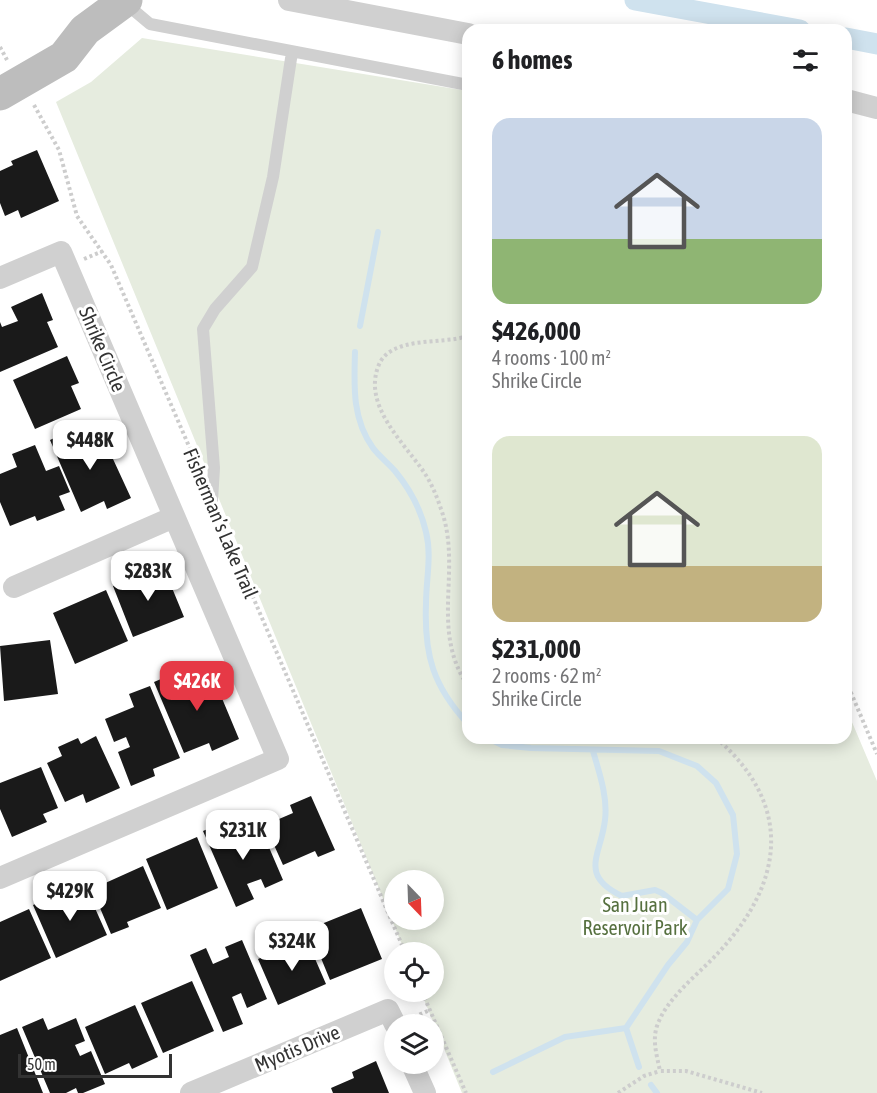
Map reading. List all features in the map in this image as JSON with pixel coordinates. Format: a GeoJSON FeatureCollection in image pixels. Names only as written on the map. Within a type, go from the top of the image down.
{"type":"FeatureCollection","features":[{"type":"Feature","properties":{"kind":"main road"},"geometry":{"type":"LineString","coordinates":[[15,97],[64,57],[85,30],[125,1]]}},
{"type":"Feature","properties":{"kind":"main road"},"geometry":{"type":"LineString","coordinates":[[0,70],[51,40],[85,30]]}},
{"type":"Feature","properties":{"kind":"street"},"geometry":{"type":"LineString","coordinates":[[289,0],[462,33]]}},
{"type":"Feature","properties":{"kind":"street"},"geometry":{"type":"LineString","coordinates":[[852,102],[877,108]]}},
{"type":"Feature","properties":{"kind":"street","name":"Shrike Circle"},"geometry":{"type":"LineString","coordinates":[[0,278],[61,252],[278,759],[0,878]]}},
{"type":"Feature","properties":{"kind":"street"},"geometry":{"type":"LineString","coordinates":[[14,587],[174,517]]}},
{"type":"Feature","properties":{"kind":"street","name":"Myotis Drive"},"geometry":{"type":"LineString","coordinates":[[191,1093],[388,1010],[390,1014]]}},
{"type":"Feature","properties":{"kind":"street"},"geometry":{"type":"LineString","coordinates":[[416,1074],[425,1093]]}},
{"type":"Feature","properties":{"kind":"lane"},"geometry":{"type":"LineString","coordinates":[[125,1],[150,24],[462,84]]}},
{"type":"Feature","properties":{"kind":"lane"},"geometry":{"type":"LineString","coordinates":[[212,501],[214,468],[203,329],[214,309],[252,267],[273,177],[292,52]]}},
{"type":"Feature","properties":{"kind":"path","name":"Fisherman’s Lake Trail"},"geometry":{"type":"LineString","coordinates":[[15,97],[59,150],[77,216],[103,251],[401,942]]}},
{"type":"Feature","properties":{"kind":"path"},"geometry":{"type":"LineString","coordinates":[[94,255],[103,251]]}},
{"type":"Feature","properties":{"kind":"path"},"geometry":{"type":"LineString","coordinates":[[462,338],[454,341],[401,346],[388,352],[378,366],[375,384],[387,423],[422,470],[442,511],[448,534],[450,570],[447,632],[451,652],[462,674]]}},
{"type":"Feature","properties":{"kind":"path"},"geometry":{"type":"LineString","coordinates":[[852,695],[877,754]]}},
{"type":"Feature","properties":{"kind":"path"},"geometry":{"type":"LineString","coordinates":[[660,1071],[654,1042],[657,1025],[670,1004],[744,922],[758,898],[768,872],[771,846],[770,822],[762,795],[748,770],[722,744]]}},
{"type":"Feature","properties":{"kind":"path"},"geometry":{"type":"LineString","coordinates":[[426,1002],[466,1093]]}},
{"type":"Feature","properties":{"kind":"path"},"geometry":{"type":"LineString","coordinates":[[420,1014],[430,1010]]}},
{"type":"Feature","properties":{"kind":"path"},"geometry":{"type":"LineString","coordinates":[[618,1093],[644,1076],[660,1071],[686,1071],[762,1093]]}},
{"type":"Feature","properties":{"kind":"green space","name":"San Juan Reservoir Park"},"geometry":{"type":"Polygon","coordinates":[[[142,38],[462,90],[462,744],[852,744],[852,722],[877,781],[877,1093],[462,1093],[444,1049],[444,1014],[430,1014],[425,1002],[444,1002],[444,942],[401,942],[396,930],[444,930],[444,870],[384,870],[384,901],[56,102],[91,82],[142,38]]]}},
{"type":"Feature","properties":{"kind":"building"},"geometry":{"type":"Polygon","coordinates":[[[37,150],[59,201],[21,218],[18,210],[5,216],[0,203],[0,171],[13,165],[11,161],[37,150]]]}},
{"type":"Feature","properties":{"kind":"building"},"geometry":{"type":"Polygon","coordinates":[[[42,293],[53,320],[47,322],[58,347],[0,372],[0,322],[2,327],[18,321],[11,307],[42,293]]]}},
{"type":"Feature","properties":{"kind":"building"},"geometry":{"type":"Polygon","coordinates":[[[67,356],[79,383],[71,386],[81,409],[35,429],[13,380],[67,356]]]}},
{"type":"Feature","properties":{"kind":"building"},"geometry":{"type":"Polygon","coordinates":[[[71,430],[77,443],[101,433],[131,498],[107,509],[104,501],[81,512],[50,440],[71,430]]]}},
{"type":"Feature","properties":{"kind":"building"},"geometry":{"type":"Polygon","coordinates":[[[35,445],[46,471],[59,466],[70,492],[59,496],[65,510],[37,521],[35,516],[10,526],[0,502],[0,474],[17,467],[12,454],[35,445]]]}},
{"type":"Feature","properties":{"kind":"building"},"geometry":{"type":"Polygon","coordinates":[[[163,566],[184,617],[133,637],[113,586],[163,566]]]}},
{"type":"Feature","properties":{"kind":"building"},"geometry":{"type":"Polygon","coordinates":[[[106,590],[128,641],[75,664],[53,613],[106,590]]]}},
{"type":"Feature","properties":{"kind":"building"},"geometry":{"type":"Polygon","coordinates":[[[50,640],[58,694],[4,701],[0,646],[50,640]]]}},
{"type":"Feature","properties":{"kind":"building"},"geometry":{"type":"Polygon","coordinates":[[[196,672],[198,677],[211,672],[239,739],[212,751],[209,743],[184,753],[154,682],[175,673],[180,685],[189,682],[186,676],[196,672]]]}},
{"type":"Feature","properties":{"kind":"building"},"geometry":{"type":"Polygon","coordinates":[[[150,686],[180,758],[153,769],[155,776],[131,786],[118,752],[130,747],[126,737],[114,742],[105,719],[134,707],[129,694],[150,686]]]}},
{"type":"Feature","properties":{"kind":"building"},"geometry":{"type":"Polygon","coordinates":[[[96,736],[120,788],[86,803],[83,794],[65,802],[47,763],[62,756],[58,747],[78,738],[81,744],[96,736]]]}},
{"type":"Feature","properties":{"kind":"building"},"geometry":{"type":"Polygon","coordinates":[[[41,767],[58,808],[43,814],[47,822],[12,837],[0,809],[0,783],[41,767]]]}},
{"type":"Feature","properties":{"kind":"building"},"geometry":{"type":"Polygon","coordinates":[[[311,796],[335,850],[318,857],[315,851],[283,865],[265,825],[293,813],[290,805],[311,796]]]}},
{"type":"Feature","properties":{"kind":"building"},"geometry":{"type":"Polygon","coordinates":[[[224,822],[235,847],[243,843],[239,833],[259,824],[283,880],[265,888],[261,879],[247,884],[254,899],[236,907],[203,831],[224,822]]]}},
{"type":"Feature","properties":{"kind":"building"},"geometry":{"type":"Polygon","coordinates":[[[197,837],[218,888],[167,910],[146,859],[197,837]]]}},
{"type":"Feature","properties":{"kind":"building"},"geometry":{"type":"Polygon","coordinates":[[[143,866],[161,908],[127,922],[129,927],[111,934],[92,889],[143,866]]]}},
{"type":"Feature","properties":{"kind":"building"},"geometry":{"type":"Polygon","coordinates":[[[86,888],[107,935],[56,958],[33,905],[59,893],[62,898],[86,888]]]}},
{"type":"Feature","properties":{"kind":"building"},"geometry":{"type":"Polygon","coordinates":[[[361,908],[382,959],[330,980],[309,929],[361,908]]]}},
{"type":"Feature","properties":{"kind":"building"},"geometry":{"type":"Polygon","coordinates":[[[29,909],[51,958],[0,981],[0,922],[29,909]]]}},
{"type":"Feature","properties":{"kind":"building"},"geometry":{"type":"Polygon","coordinates":[[[306,938],[326,984],[278,1005],[258,959],[306,938]]]}},
{"type":"Feature","properties":{"kind":"building"},"geometry":{"type":"Polygon","coordinates":[[[242,940],[267,999],[247,1008],[241,993],[232,997],[243,1024],[223,1032],[190,955],[206,948],[213,964],[229,957],[225,947],[242,940]]]}},
{"type":"Feature","properties":{"kind":"building"},"geometry":{"type":"Polygon","coordinates":[[[192,981],[214,1031],[163,1053],[141,1003],[192,981]]]}},
{"type":"Feature","properties":{"kind":"building"},"geometry":{"type":"Polygon","coordinates":[[[135,1005],[158,1057],[132,1069],[129,1063],[105,1074],[85,1027],[135,1005]]]}},
{"type":"Feature","properties":{"kind":"building"},"geometry":{"type":"Polygon","coordinates":[[[43,1018],[48,1030],[76,1018],[85,1041],[75,1045],[80,1056],[91,1051],[105,1084],[83,1093],[78,1093],[76,1088],[66,1093],[50,1093],[22,1027],[43,1018]]]}},
{"type":"Feature","properties":{"kind":"building"},"geometry":{"type":"Polygon","coordinates":[[[17,1028],[43,1093],[0,1093],[0,1035],[17,1028]]]}},
{"type":"Feature","properties":{"kind":"building"},"geometry":{"type":"Polygon","coordinates":[[[376,1061],[389,1093],[333,1093],[331,1088],[354,1078],[352,1072],[376,1061]]]}},
{"type":"Feature","properties":{"kind":"waterway"},"geometry":{"type":"LineString","coordinates":[[635,0],[767,24]]}},
{"type":"Feature","properties":{"kind":"waterway"},"geometry":{"type":"LineString","coordinates":[[852,39],[877,44]]}},
{"type":"Feature","properties":{"kind":"waterway"},"geometry":{"type":"LineString","coordinates":[[360,326],[378,232]]}},
{"type":"Feature","properties":{"kind":"waterway"},"geometry":{"type":"LineString","coordinates":[[355,352],[355,390],[361,426],[373,448],[395,471],[410,492],[426,532],[429,559],[426,595],[429,654],[439,683],[462,717]]}},
{"type":"Feature","properties":{"kind":"waterway"},"geometry":{"type":"LineString","coordinates":[[493,1072],[565,1037],[626,1028],[668,965],[687,942],[697,920],[728,889],[737,854],[733,815],[716,783],[697,766],[659,751],[531,748],[500,744]]}},
{"type":"Feature","properties":{"kind":"waterway"},"geometry":{"type":"LineString","coordinates":[[593,751],[606,811],[595,863],[600,880],[622,896],[655,890],[697,920]]}},
{"type":"Feature","properties":{"kind":"waterway"},"geometry":{"type":"LineString","coordinates":[[626,1028],[639,1067]]}},
{"type":"Feature","properties":{"kind":"waterway"},"geometry":{"type":"LineString","coordinates":[[651,1085],[657,1093]]}}]}
